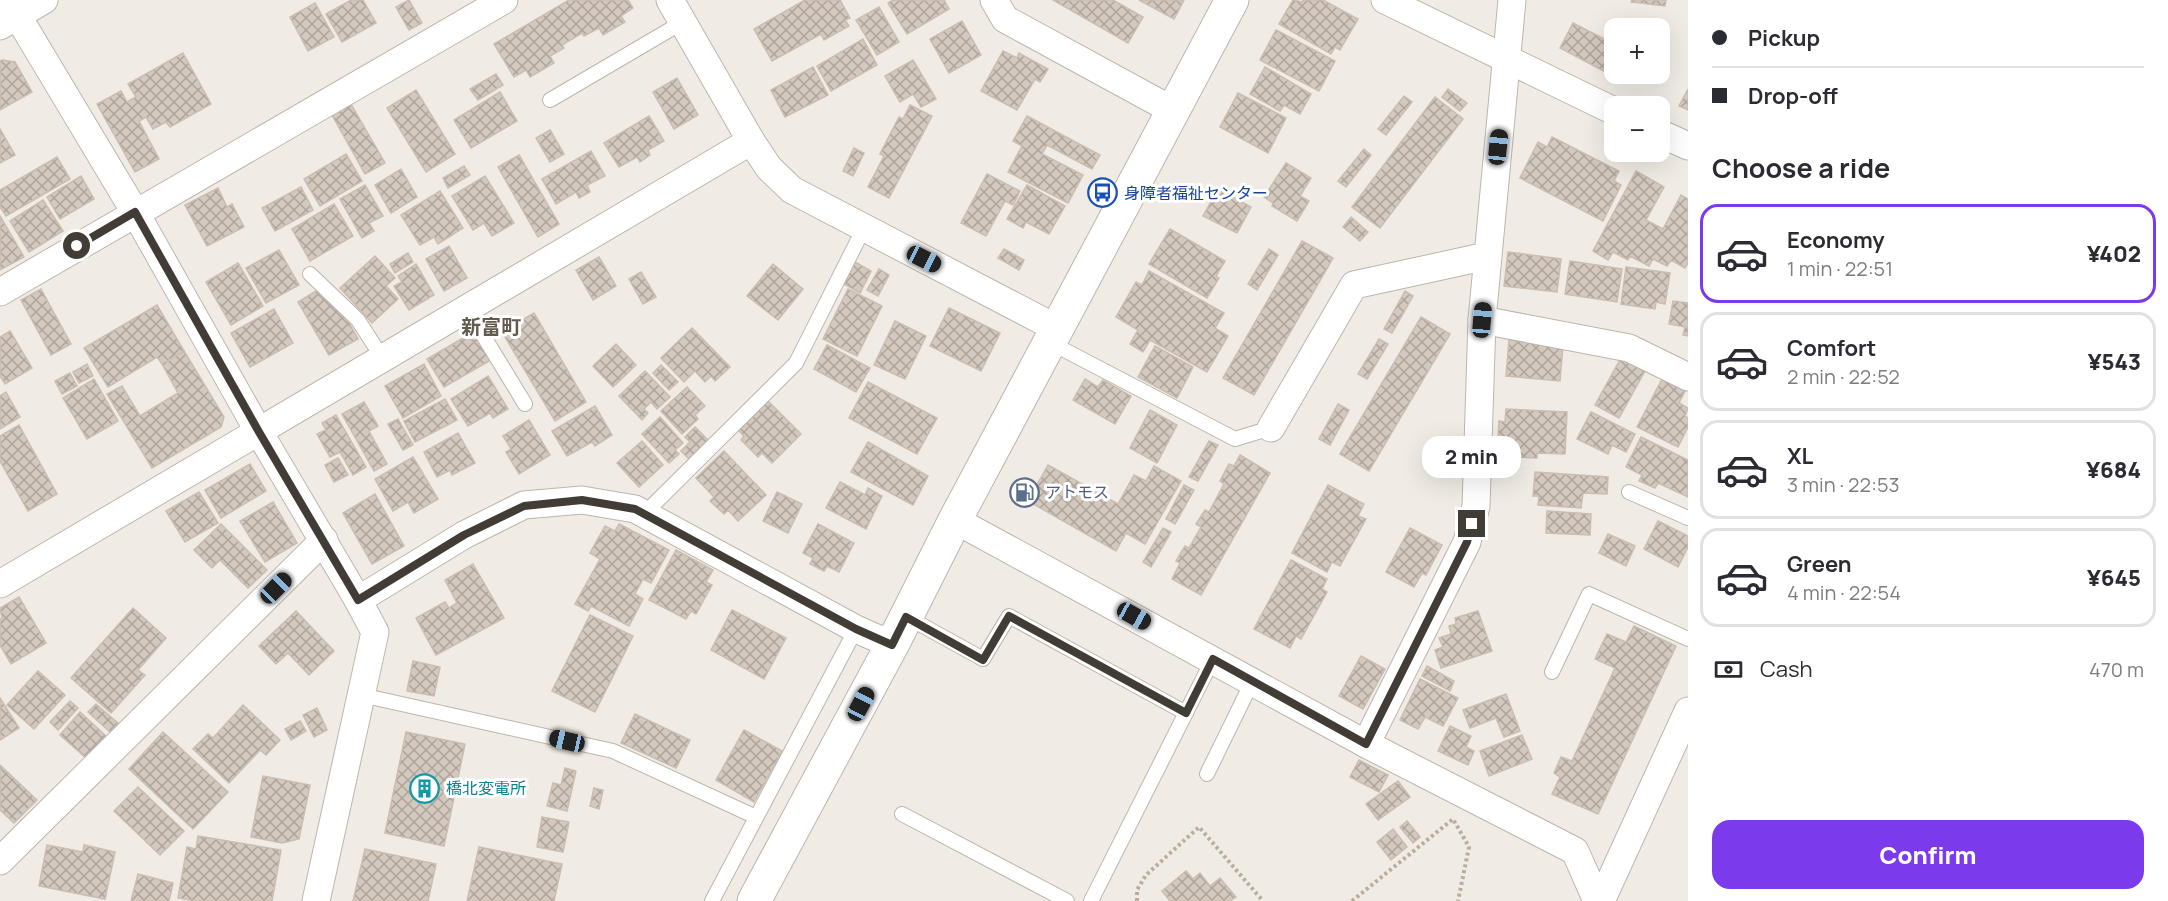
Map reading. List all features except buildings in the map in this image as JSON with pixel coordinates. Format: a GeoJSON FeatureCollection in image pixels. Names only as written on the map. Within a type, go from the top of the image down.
{"type":"FeatureCollection","features":[{"type":"Feature","properties":{"kind":"street"},"geometry":{"type":"LineString","coordinates":[[44,0],[9,14],[135,212],[375,632],[316,901]]}},
{"type":"Feature","properties":{"kind":"street"},"geometry":{"type":"LineString","coordinates":[[0,292],[504,0]]}},
{"type":"Feature","properties":{"kind":"street"},"geometry":{"type":"LineString","coordinates":[[994,0],[1005,19],[1172,110]]}},
{"type":"Feature","properties":{"kind":"street"},"geometry":{"type":"LineString","coordinates":[[754,901],[899,631],[1052,335],[1232,0]]}},
{"type":"Feature","properties":{"kind":"street"},"geometry":{"type":"LineString","coordinates":[[1385,0],[1604,106]]}},
{"type":"Feature","properties":{"kind":"street"},"geometry":{"type":"LineString","coordinates":[[1366,744],[1467,542],[1476,506],[1482,320],[1512,0]]}},
{"type":"Feature","properties":{"kind":"street"},"geometry":{"type":"LineString","coordinates":[[677,11],[751,141],[769,168],[792,190],[864,228],[1052,335]]}},
{"type":"Feature","properties":{"kind":"street"},"geometry":{"type":"LineString","coordinates":[[1670,138],[1688,146]]}},
{"type":"Feature","properties":{"kind":"street"},"geometry":{"type":"LineString","coordinates":[[0,584],[751,141]]}},
{"type":"Feature","properties":{"kind":"street"},"geometry":{"type":"LineString","coordinates":[[1271,429],[1354,285],[1487,256]]}},
{"type":"Feature","properties":{"kind":"street"},"geometry":{"type":"LineString","coordinates":[[1482,320],[1629,348],[1688,377]]}},
{"type":"Feature","properties":{"kind":"street"},"geometry":{"type":"LineString","coordinates":[[358,600],[464,535],[524,506],[582,500],[635,509],[856,629],[899,631]]}},
{"type":"Feature","properties":{"kind":"street"},"geometry":{"type":"LineString","coordinates":[[955,520],[1366,744],[1575,851],[1599,901]]}},
{"type":"Feature","properties":{"kind":"street"},"geometry":{"type":"LineString","coordinates":[[0,861],[324,540]]}},
{"type":"Feature","properties":{"kind":"street"},"geometry":{"type":"LineString","coordinates":[[1599,901],[1688,711]]}},
{"type":"Feature","properties":{"kind":"lane"},"geometry":{"type":"LineString","coordinates":[[550,100],[677,11]]}},
{"type":"Feature","properties":{"kind":"lane"},"geometry":{"type":"LineString","coordinates":[[644,514],[796,363],[864,228]]}},
{"type":"Feature","properties":{"kind":"lane"},"geometry":{"type":"LineString","coordinates":[[310,274],[358,320],[383,358]]}},
{"type":"Feature","properties":{"kind":"lane"},"geometry":{"type":"LineString","coordinates":[[467,309],[525,404]]}},
{"type":"Feature","properties":{"kind":"lane"},"geometry":{"type":"LineString","coordinates":[[1052,335],[1234,439],[1271,429]]}},
{"type":"Feature","properties":{"kind":"lane"},"geometry":{"type":"LineString","coordinates":[[1629,492],[1688,518]]}},
{"type":"Feature","properties":{"kind":"lane"},"geometry":{"type":"LineString","coordinates":[[1552,672],[1589,594],[1688,639]]}},
{"type":"Feature","properties":{"kind":"lane"},"geometry":{"type":"LineString","coordinates":[[899,631],[983,660],[1009,616],[1186,713]]}},
{"type":"Feature","properties":{"kind":"lane"},"geometry":{"type":"LineString","coordinates":[[712,901],[856,629]]}},
{"type":"Feature","properties":{"kind":"lane"},"geometry":{"type":"LineString","coordinates":[[1091,901],[1213,659]]}},
{"type":"Feature","properties":{"kind":"lane"},"geometry":{"type":"LineString","coordinates":[[1207,774],[1252,682]]}},
{"type":"Feature","properties":{"kind":"lane"},"geometry":{"type":"LineString","coordinates":[[361,695],[613,751],[756,817]]}},
{"type":"Feature","properties":{"kind":"lane"},"geometry":{"type":"LineString","coordinates":[[902,814],[1067,901]]}},
{"type":"Feature","properties":{"kind":"path"},"geometry":{"type":"LineString","coordinates":[[1352,901],[1453,819],[1469,847],[1458,901]]}},
{"type":"Feature","properties":{"kind":"path"},"geometry":{"type":"LineString","coordinates":[[1137,901],[1137,890],[1146,875],[1199,826],[1263,901]]}},
{"type":"Feature","properties":{"kind":"place","name":"身障者福祉センター"},"geometry":{"type":"Point","coordinates":[1103,193]}},
{"type":"Feature","properties":{"kind":"place","name":"アトモス"},"geometry":{"type":"Point","coordinates":[1024,492]}},
{"type":"Feature","properties":{"kind":"place","name":"橋北変電所"},"geometry":{"type":"Point","coordinates":[425,788]}},
{"type":"Feature","properties":{"kind":"district","name":"新富町"},"geometry":{"type":"Point","coordinates":[491,327]}},
{"type":"Feature","properties":{"kind":"route"},"geometry":{"type":"LineString","coordinates":[[77,246],[135,212],[259,432],[358,600],[464,535],[524,506],[582,500],[635,509],[856,629],[892,645],[906,617],[983,660],[1009,616],[1186,713],[1213,659],[1366,744],[1467,542],[1472,524]]}}]}
